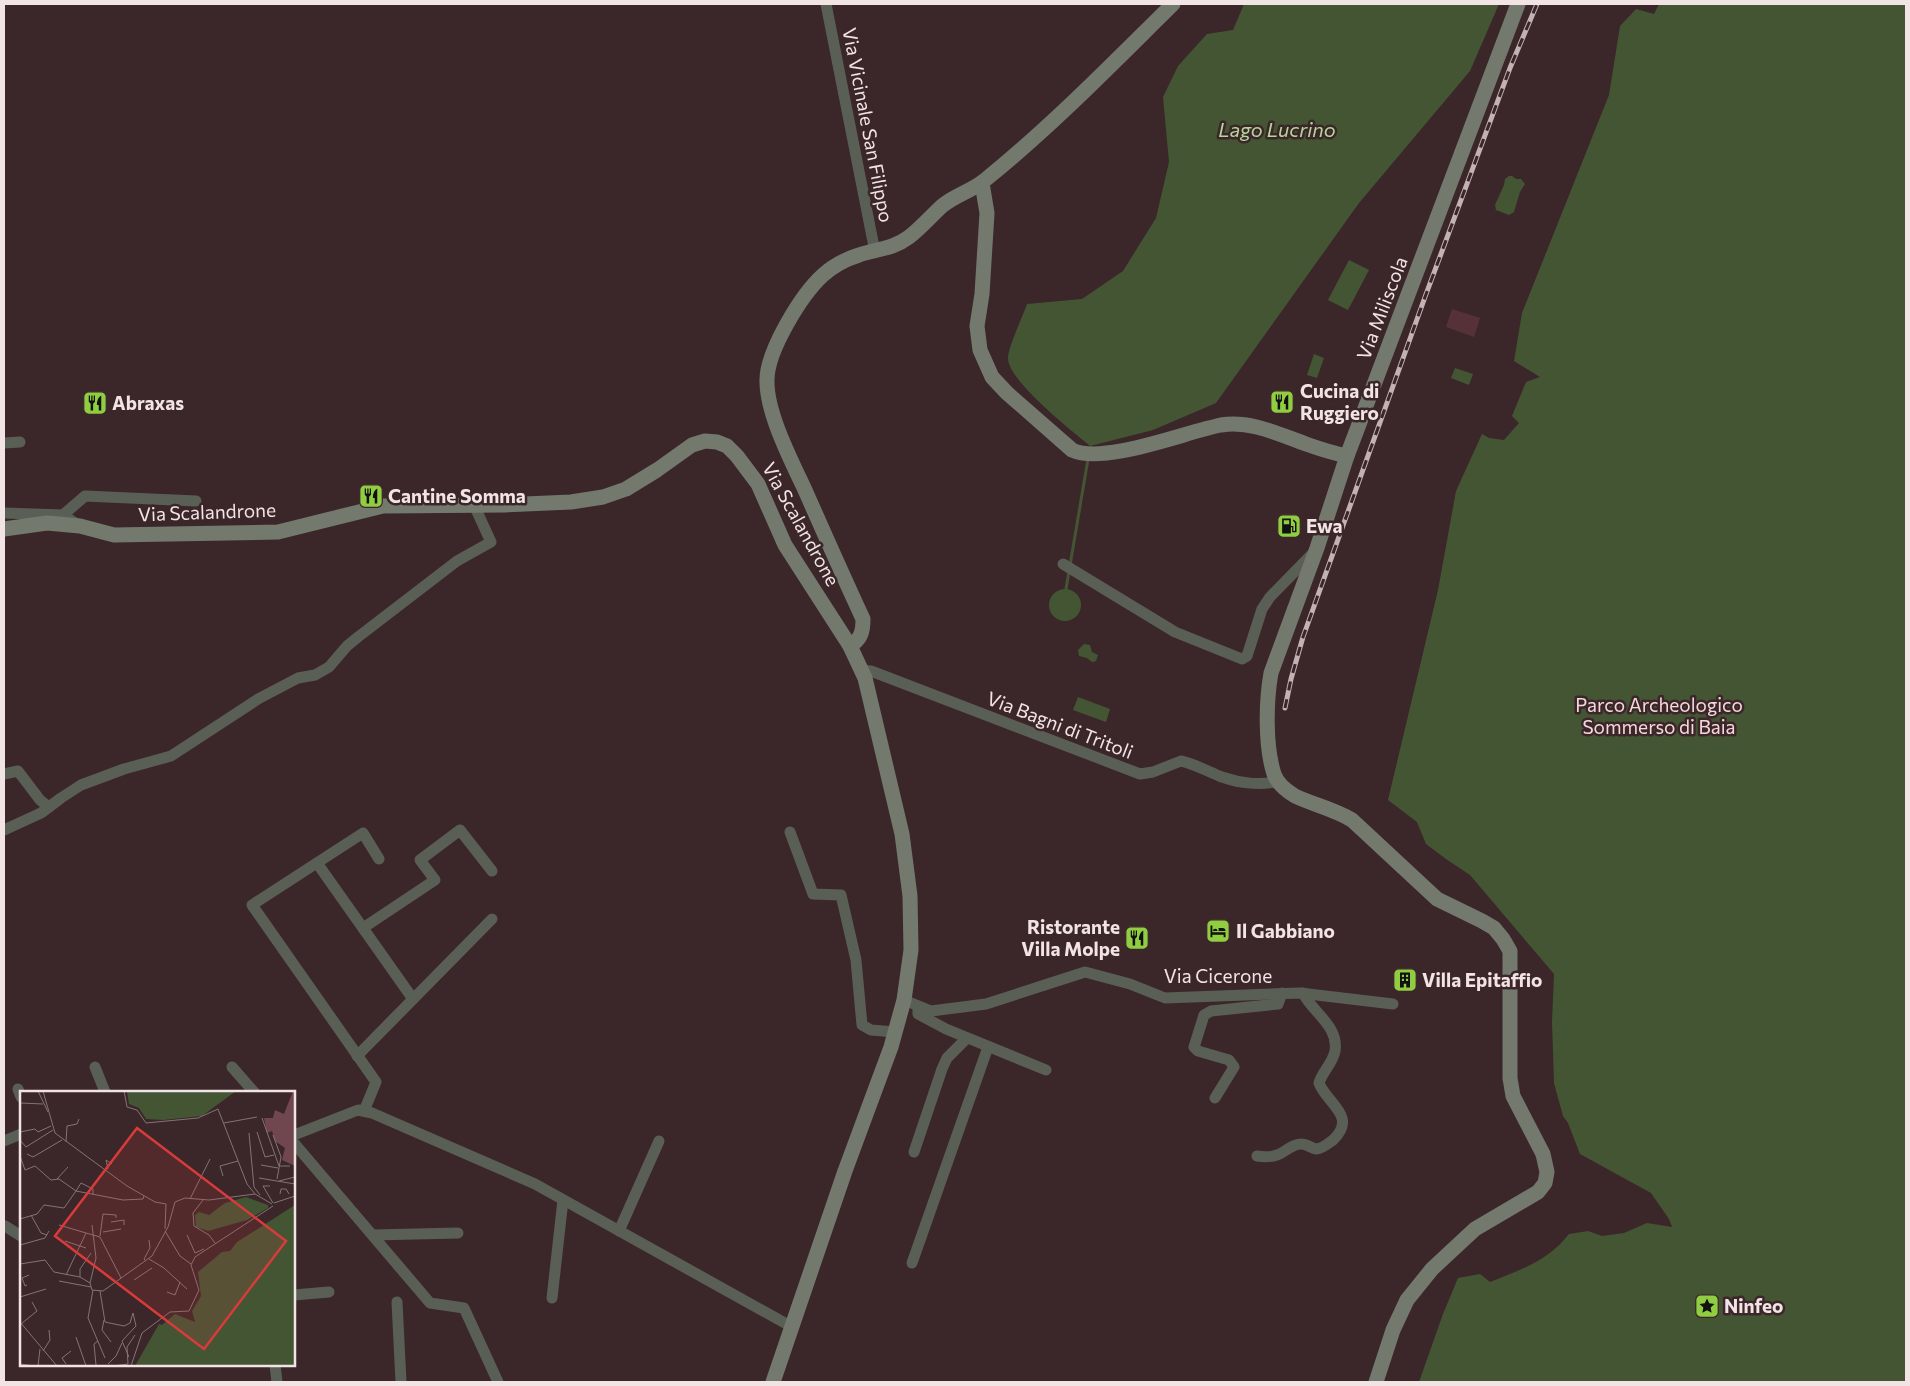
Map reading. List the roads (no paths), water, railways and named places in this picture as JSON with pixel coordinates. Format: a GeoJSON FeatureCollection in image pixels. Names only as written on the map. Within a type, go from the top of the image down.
{"type":"FeatureCollection","features":[{"type":"Feature","properties":{"kind":"street","name":"Via Vicinale San Filippo"},"geometry":{"type":"LineString","coordinates":[[826,4],[875,252]]}},
{"type":"Feature","properties":{"kind":"street"},"geometry":{"type":"LineString","coordinates":[[850,646],[860,640],[863,619],[788,453],[769,398],[767,381],[769,364],[776,346],[809,290],[834,266],[860,255],[896,246],[944,205],[982,182],[1029,144],[1173,4]]}},
{"type":"Feature","properties":{"kind":"street","name":"Via Miliscola"},"geometry":{"type":"LineString","coordinates":[[1278,781],[1274,774],[1270,746],[1267,694],[1271,673],[1317,548],[1347,456],[1518,4]]}},
{"type":"Feature","properties":{"kind":"street"},"geometry":{"type":"LineString","coordinates":[[982,182],[987,213],[982,294],[977,326],[980,350],[992,377],[1007,393],[1072,450],[1087,454],[1120,451],[1223,425],[1247,425],[1279,433],[1306,444],[1347,456]]}},
{"type":"Feature","properties":{"kind":"street","name":"Via Scalandrone"},"geometry":{"type":"LineString","coordinates":[[4,529],[47,523],[80,526],[114,535],[278,532],[383,506],[571,502],[603,496],[626,489],[692,445],[705,441],[717,442],[727,446],[758,484],[785,545],[850,646],[862,670],[902,834],[910,896],[911,1003],[895,1032],[773,1382]]}},
{"type":"Feature","properties":{"kind":"street"},"geometry":{"type":"LineString","coordinates":[[4,443],[20,442]]}},
{"type":"Feature","properties":{"kind":"street"},"geometry":{"type":"LineString","coordinates":[[63,514],[84,496],[196,500]]}},
{"type":"Feature","properties":{"kind":"street"},"geometry":{"type":"LineString","coordinates":[[4,830],[24,822],[81,785],[124,769],[171,756],[258,699],[298,678],[315,675],[329,667],[347,646],[371,626],[457,561],[491,542],[474,505]]}},
{"type":"Feature","properties":{"kind":"street"},"geometry":{"type":"LineString","coordinates":[[4,513],[63,514],[80,526]]}},
{"type":"Feature","properties":{"kind":"street"},"geometry":{"type":"LineString","coordinates":[[1068,567],[1175,632],[1242,659],[1247,656],[1262,610],[1270,597],[1317,548]]}},
{"type":"Feature","properties":{"kind":"street"},"geometry":{"type":"LineString","coordinates":[[1288,578],[1302,590]]}},
{"type":"Feature","properties":{"kind":"street","name":"Via Bagni di Tritoli"},"geometry":{"type":"LineString","coordinates":[[862,670],[871,671],[1140,774],[1153,772],[1181,762],[1224,778],[1243,782],[1265,784],[1278,781]]}},
{"type":"Feature","properties":{"kind":"street"},"geometry":{"type":"LineString","coordinates":[[4,774],[18,771],[40,800],[49,807]]}},
{"type":"Feature","properties":{"kind":"street"},"geometry":{"type":"LineString","coordinates":[[1278,781],[1294,795],[1342,814],[1352,820],[1437,899],[1494,928],[1503,939],[1510,951],[1510,1078],[1513,1096],[1543,1154],[1547,1172],[1545,1183],[1538,1192],[1475,1229],[1432,1269],[1407,1300],[1393,1330],[1376,1382]]}},
{"type":"Feature","properties":{"kind":"street"},"geometry":{"type":"LineString","coordinates":[[363,928],[434,880],[420,860],[460,830],[492,871]]}},
{"type":"Feature","properties":{"kind":"street"},"geometry":{"type":"LineString","coordinates":[[790,832],[812,894],[841,896],[856,960],[862,1025],[871,1030],[895,1032]]}},
{"type":"Feature","properties":{"kind":"street"},"geometry":{"type":"LineString","coordinates":[[364,1111],[376,1082],[252,904],[363,833],[379,859]]}},
{"type":"Feature","properties":{"kind":"street"},"geometry":{"type":"LineString","coordinates":[[317,863],[413,999]]}},
{"type":"Feature","properties":{"kind":"street"},"geometry":{"type":"LineString","coordinates":[[357,1056],[492,919]]}},
{"type":"Feature","properties":{"kind":"street","name":"Via Cicerone"},"geometry":{"type":"LineString","coordinates":[[911,1003],[931,1011],[986,1004],[1085,972],[1130,984],[1165,998],[1303,993],[1393,1004]]}},
{"type":"Feature","properties":{"kind":"street"},"geometry":{"type":"LineString","coordinates":[[1215,1098],[1234,1067],[1229,1060],[1198,1051],[1194,1047],[1204,1016],[1211,1011],[1278,1004],[1282,993]]}},
{"type":"Feature","properties":{"kind":"street"},"geometry":{"type":"LineString","coordinates":[[1257,1156],[1277,1155],[1294,1145],[1303,1144],[1316,1149],[1321,1148],[1340,1133],[1343,1125],[1342,1116],[1338,1108],[1325,1094],[1320,1083],[1321,1077],[1331,1062],[1335,1040],[1332,1031],[1303,993]]}},
{"type":"Feature","properties":{"kind":"street"},"geometry":{"type":"LineString","coordinates":[[911,1003],[918,1014],[946,1029],[1046,1070]]}},
{"type":"Feature","properties":{"kind":"street"},"geometry":{"type":"LineString","coordinates":[[914,1152],[942,1069],[948,1058],[967,1038]]}},
{"type":"Feature","properties":{"kind":"street"},"geometry":{"type":"LineString","coordinates":[[912,1263],[988,1047]]}},
{"type":"Feature","properties":{"kind":"street"},"geometry":{"type":"LineString","coordinates":[[95,1067],[105,1091]]}},
{"type":"Feature","properties":{"kind":"street"},"geometry":{"type":"LineString","coordinates":[[232,1067],[253,1091]]}},
{"type":"Feature","properties":{"kind":"street"},"geometry":{"type":"LineString","coordinates":[[295,1135],[358,1110],[364,1111],[526,1180],[792,1327]]}},
{"type":"Feature","properties":{"kind":"street"},"geometry":{"type":"LineString","coordinates":[[4,1141],[20,1134]]}},
{"type":"Feature","properties":{"kind":"street"},"geometry":{"type":"LineString","coordinates":[[619,1231],[659,1141]]}},
{"type":"Feature","properties":{"kind":"street"},"geometry":{"type":"LineString","coordinates":[[295,1144],[430,1303],[464,1308],[498,1382]]}},
{"type":"Feature","properties":{"kind":"street"},"geometry":{"type":"LineString","coordinates":[[552,1298],[563,1200]]}},
{"type":"Feature","properties":{"kind":"street"},"geometry":{"type":"LineString","coordinates":[[4,1227],[20,1235]]}},
{"type":"Feature","properties":{"kind":"street"},"geometry":{"type":"LineString","coordinates":[[373,1235],[458,1233]]}},
{"type":"Feature","properties":{"kind":"street"},"geometry":{"type":"LineString","coordinates":[[295,1295],[329,1292]]}},
{"type":"Feature","properties":{"kind":"street"},"geometry":{"type":"LineString","coordinates":[[397,1302],[401,1382]]}},
{"type":"Feature","properties":{"kind":"street"},"geometry":{"type":"LineString","coordinates":[[274,1366],[277,1382]]}},
{"type":"Feature","properties":{"kind":"water","name":"Lago Lucrino"},"geometry":{"type":"Polygon","coordinates":[[[1244,4],[1499,4],[1470,71],[1359,203],[1216,403],[1153,430],[1090,446],[1042,405],[1018,379],[1011,368],[1008,358],[1013,339],[1027,304],[1082,299],[1123,271],[1156,218],[1169,162],[1163,97],[1178,66],[1207,34],[1233,30],[1244,4]]]}},
{"type":"Feature","properties":{"kind":"water","name":"Parco Archeologico Sommerso di Baia"},"geometry":{"type":"Polygon","coordinates":[[[1659,4],[1906,4],[1906,1382],[1419,1382],[1458,1278],[1480,1274],[1490,1282],[1501,1278],[1543,1258],[1569,1234],[1588,1231],[1602,1236],[1624,1233],[1647,1223],[1672,1227],[1669,1219],[1651,1193],[1580,1154],[1568,1123],[1563,1116],[1554,1083],[1552,1022],[1554,974],[1470,875],[1426,844],[1417,822],[1388,800],[1438,590],[1456,491],[1482,434],[1489,438],[1504,440],[1519,423],[1512,416],[1526,382],[1540,377],[1514,361],[1522,313],[1609,95],[1620,26],[1636,9],[1654,14],[1659,4]]]}},
{"type":"Feature","properties":{"kind":"water"},"geometry":{"type":"Polygon","coordinates":[[[1509,176],[1521,179],[1525,184],[1520,192],[1514,212],[1509,215],[1496,210],[1495,205],[1505,179],[1509,176]]]}},
{"type":"Feature","properties":{"kind":"water"},"geometry":{"type":"Polygon","coordinates":[[[1349,260],[1369,270],[1348,310],[1328,300],[1349,260]]]}},
{"type":"Feature","properties":{"kind":"water"},"geometry":{"type":"Polygon","coordinates":[[[1314,354],[1324,358],[1317,378],[1307,375],[1314,354]]]}},
{"type":"Feature","properties":{"kind":"water"},"geometry":{"type":"Polygon","coordinates":[[[1455,368],[1473,374],[1469,385],[1451,378],[1455,368]]]}},
{"type":"Feature","properties":{"kind":"water"},"geometry":{"type":"Polygon","coordinates":[[[1065,589],[1071,590],[1076,594],[1080,599],[1080,611],[1076,616],[1071,620],[1065,621],[1059,620],[1054,616],[1050,611],[1049,605],[1050,599],[1054,594],[1059,590],[1065,589]]]}},
{"type":"Feature","properties":{"kind":"water"},"geometry":{"type":"Polygon","coordinates":[[[1084,644],[1090,645],[1092,652],[1098,655],[1096,661],[1092,662],[1087,658],[1079,656],[1078,650],[1084,644]]]}},
{"type":"Feature","properties":{"kind":"water"},"geometry":{"type":"Polygon","coordinates":[[[1078,697],[1110,709],[1106,722],[1073,710],[1078,697]]]}},
{"type":"Feature","properties":{"kind":"waterway"},"geometry":{"type":"LineString","coordinates":[[1066,589],[1088,459]]}},
{"type":"Feature","properties":{"kind":"railway"},"geometry":{"type":"LineString","coordinates":[[1285,708],[1303,637],[1425,297],[1510,68],[1537,4]]}},
{"type":"Feature","properties":{"kind":"place","name":"Cucina di Ruggiero"},"geometry":{"type":"Point","coordinates":[1282,402]}},
{"type":"Feature","properties":{"kind":"place","name":"Abraxas"},"geometry":{"type":"Point","coordinates":[95,403]}},
{"type":"Feature","properties":{"kind":"place","name":"Cantine Somma"},"geometry":{"type":"Point","coordinates":[371,496]}},
{"type":"Feature","properties":{"kind":"place","name":"Ewa"},"geometry":{"type":"Point","coordinates":[1289,526]}},
{"type":"Feature","properties":{"kind":"place","name":"Il Gabbiano"},"geometry":{"type":"Point","coordinates":[1218,931]}},
{"type":"Feature","properties":{"kind":"place","name":"Ristorante Villa Molpe"},"geometry":{"type":"Point","coordinates":[1137,938]}},
{"type":"Feature","properties":{"kind":"place","name":"Villa Epitaffio"},"geometry":{"type":"Point","coordinates":[1405,980]}},
{"type":"Feature","properties":{"kind":"place","name":"Ninfeo"},"geometry":{"type":"Point","coordinates":[1707,1306]}}]}
